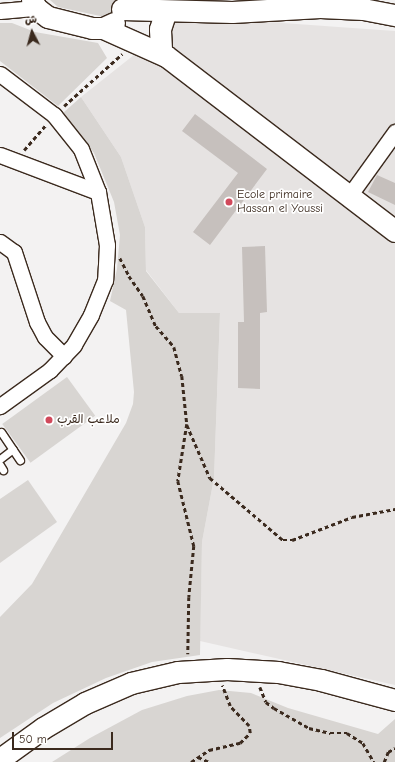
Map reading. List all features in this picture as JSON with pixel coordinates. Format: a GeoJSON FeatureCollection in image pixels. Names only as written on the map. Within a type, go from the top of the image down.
{"type":"FeatureCollection","features":[{"type":"Feature","properties":{"kind":"street"},"geometry":{"type":"LineString","coordinates":[[0,11],[34,4],[48,18],[92,28],[103,28],[114,24],[121,7]]}},
{"type":"Feature","properties":{"kind":"street"},"geometry":{"type":"LineString","coordinates":[[121,7],[166,11],[232,12],[358,5],[391,12]]}},
{"type":"Feature","properties":{"kind":"street"},"geometry":{"type":"LineString","coordinates":[[121,7],[164,53],[395,231]]}},
{"type":"Feature","properties":{"kind":"street"},"geometry":{"type":"LineString","coordinates":[[164,53],[160,29],[166,11]]}},
{"type":"Feature","properties":{"kind":"street"},"geometry":{"type":"LineString","coordinates":[[103,28],[164,53]]}},
{"type":"Feature","properties":{"kind":"street"},"geometry":{"type":"LineString","coordinates":[[0,74],[54,115],[81,149],[98,192],[106,245],[105,280],[82,331],[64,356],[39,378],[0,406]]}},
{"type":"Feature","properties":{"kind":"street"},"geometry":{"type":"LineString","coordinates":[[349,196],[395,132]]}},
{"type":"Feature","properties":{"kind":"street"},"geometry":{"type":"LineString","coordinates":[[0,155],[98,192]]}},
{"type":"Feature","properties":{"kind":"street"},"geometry":{"type":"LineString","coordinates":[[0,242],[14,252],[37,322],[45,337],[64,356]]}},
{"type":"Feature","properties":{"kind":"street"},"geometry":{"type":"LineString","coordinates":[[0,759],[43,728],[91,700],[131,683],[188,671],[216,669],[252,670],[300,676],[395,700]]}},
{"type":"Feature","properties":{"kind":"lane"},"geometry":{"type":"LineString","coordinates":[[1,432],[20,460]]}},
{"type":"Feature","properties":{"kind":"lane"},"geometry":{"type":"LineString","coordinates":[[0,458],[13,450]]}},
{"type":"Feature","properties":{"kind":"path"},"geometry":{"type":"LineString","coordinates":[[15,160],[54,115],[136,42]]}},
{"type":"Feature","properties":{"kind":"path"},"geometry":{"type":"LineString","coordinates":[[106,245],[121,259],[128,276],[143,296],[156,326],[174,347],[182,376],[187,424],[178,481],[194,546],[189,597],[188,671]]}},
{"type":"Feature","properties":{"kind":"path"},"geometry":{"type":"LineString","coordinates":[[187,424],[210,478],[283,540],[292,540],[345,519],[395,509]]}},
{"type":"Feature","properties":{"kind":"path"},"geometry":{"type":"LineString","coordinates":[[191,762],[209,750],[240,742],[250,733],[249,726],[230,706],[216,669]]}},
{"type":"Feature","properties":{"kind":"path"},"geometry":{"type":"LineString","coordinates":[[252,670],[270,706],[309,728],[330,733],[347,733],[363,743],[374,762]]}},
{"type":"Feature","properties":{"kind":"path"},"geometry":{"type":"LineString","coordinates":[[384,762],[388,752],[395,748]]}},
{"type":"Feature","properties":{"kind":"path"},"geometry":{"type":"LineString","coordinates":[[198,757],[209,762]]}},
{"type":"Feature","properties":{"kind":"shaded area"},"geometry":{"type":"Polygon","coordinates":[[[50,0],[114,0],[116,2],[113,14],[105,17],[58,7],[50,0]]]}},
{"type":"Feature","properties":{"kind":"shaded area"},"geometry":{"type":"Polygon","coordinates":[[[183,16],[395,31],[395,685],[200,641],[202,542],[214,478],[220,314],[179,313],[146,270],[145,227],[121,157],[81,97],[183,16]]]}},
{"type":"Feature","properties":{"kind":"shaded area"},"geometry":{"type":"Polygon","coordinates":[[[0,23],[12,23],[35,32],[98,43],[107,58],[58,106],[0,61],[0,23]]]}},
{"type":"Feature","properties":{"kind":"shaded area"},"geometry":{"type":"Polygon","coordinates":[[[81,97],[121,157],[145,227],[146,271],[179,313],[220,313],[214,478],[202,542],[200,655],[152,662],[106,678],[53,703],[0,738],[0,617],[32,584],[126,423],[133,404],[134,392],[126,310],[110,301],[117,269],[120,235],[114,202],[94,153],[63,113],[81,97]]]}},
{"type":"Feature","properties":{"kind":"shaded area","name":"ملاعب القرب"},"geometry":{"type":"Polygon","coordinates":[[[67,377],[95,416],[30,463],[2,424],[67,377]]]}},
{"type":"Feature","properties":{"kind":"shaded area"},"geometry":{"type":"Polygon","coordinates":[[[28,480],[57,522],[0,563],[0,499],[28,480]]]}},
{"type":"Feature","properties":{"kind":"shaded area"},"geometry":{"type":"Polygon","coordinates":[[[219,690],[251,693],[288,708],[378,734],[395,719],[395,762],[52,762],[90,738],[142,710],[187,696],[219,690]]]}},
{"type":"Feature","properties":{"kind":"building","name":"Ecole primaire Hassan el Youssi"},"geometry":{"type":"Polygon","coordinates":[[[195,114],[267,169],[210,245],[193,232],[238,173],[182,131],[195,114]]]}},
{"type":"Feature","properties":{"kind":"building"},"geometry":{"type":"Polygon","coordinates":[[[377,175],[395,183],[395,205],[368,192],[377,175]]]}},
{"type":"Feature","properties":{"kind":"building"},"geometry":{"type":"Polygon","coordinates":[[[265,246],[267,312],[260,313],[260,389],[238,388],[238,322],[244,322],[242,247],[265,246]]]}},
{"type":"Feature","properties":{"kind":"place","name":"Ecole primaire Hassan el Youssi"},"geometry":{"type":"Point","coordinates":[229,202]}},
{"type":"Feature","properties":{"kind":"place","name":"ملاعب القرب"},"geometry":{"type":"Point","coordinates":[49,420]}}]}
